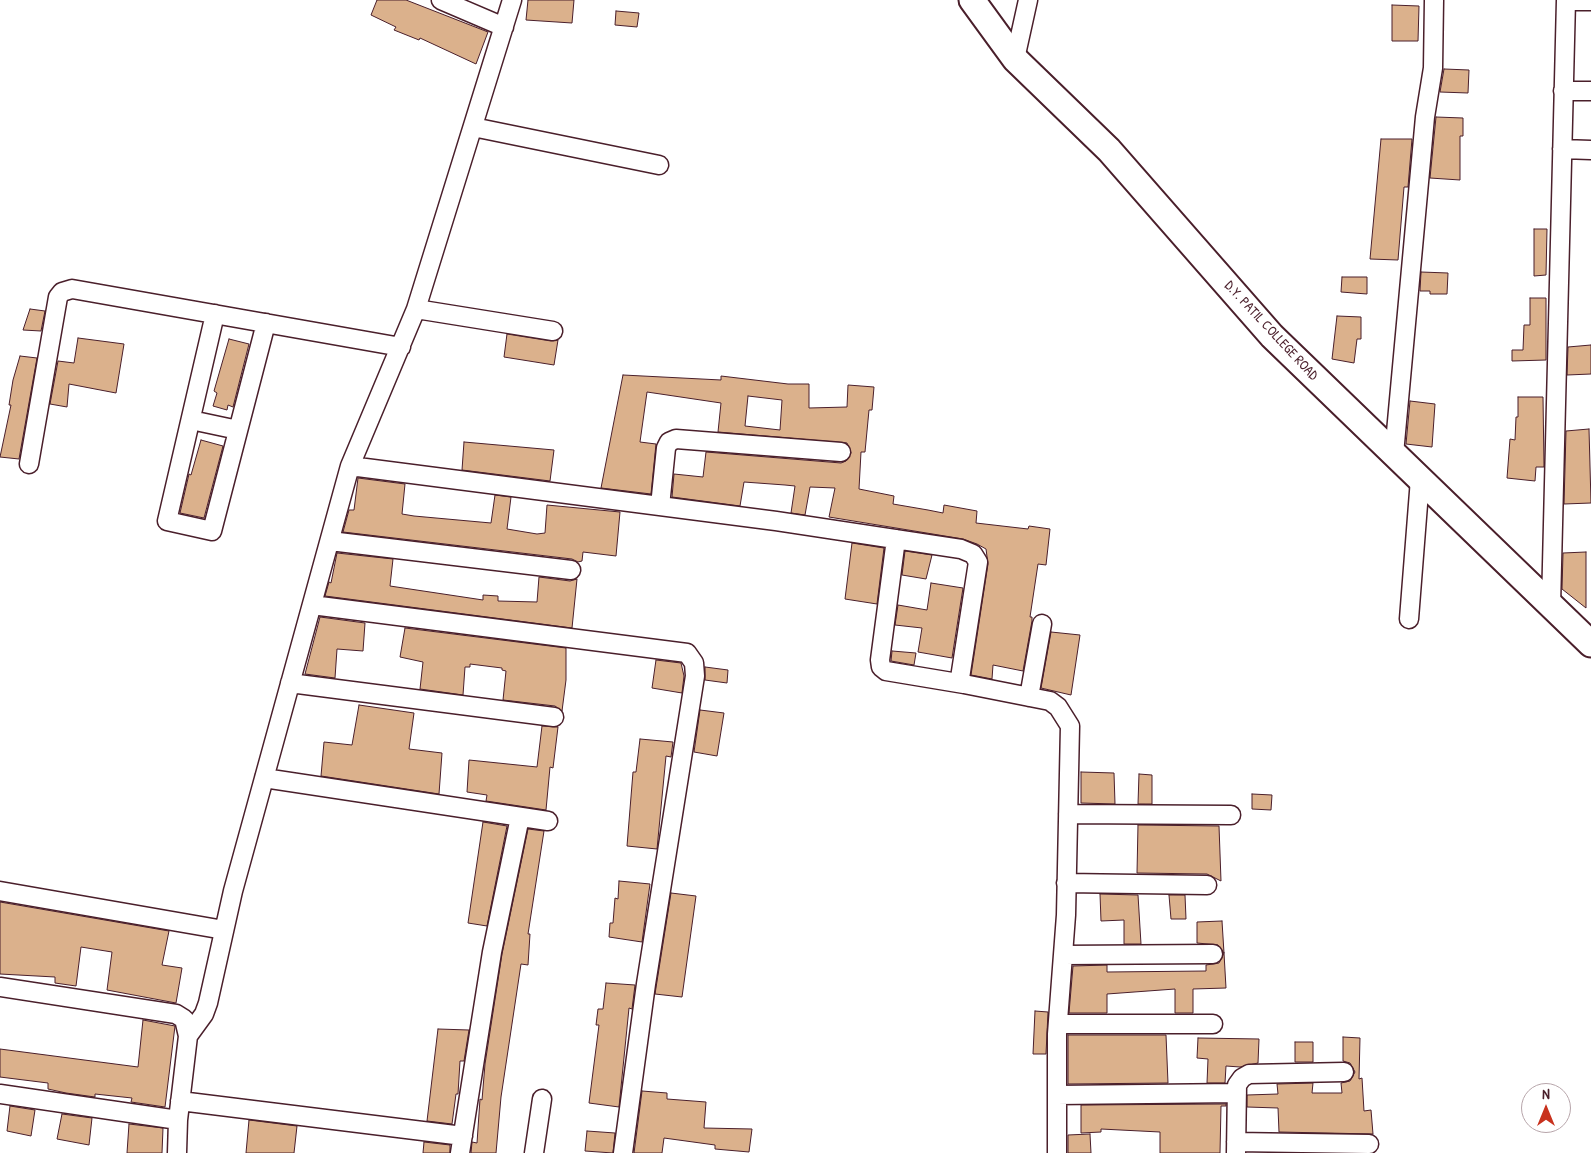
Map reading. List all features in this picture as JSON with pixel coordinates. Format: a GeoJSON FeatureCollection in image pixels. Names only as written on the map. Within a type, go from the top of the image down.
{"type":"FeatureCollection","features":[{"type":"Feature","properties":{"kind":"street"},"geometry":{"type":"LineString","coordinates":[[441,0],[504,27]]}},
{"type":"Feature","properties":{"kind":"street"},"geometry":{"type":"LineString","coordinates":[[188,1036],[204,1014],[208,1003],[233,891],[350,466],[416,308],[512,0]]}},
{"type":"Feature","properties":{"kind":"street","name":"D.Y. PATIL COLLEGE ROAD"},"geometry":{"type":"LineString","coordinates":[[972,0],[1015,59],[1109,150],[1272,336],[1591,644]]}},
{"type":"Feature","properties":{"kind":"street"},"geometry":{"type":"LineString","coordinates":[[1015,59],[1028,0]]}},
{"type":"Feature","properties":{"kind":"street"},"geometry":{"type":"LineString","coordinates":[[1394,454],[1425,117],[1433,68],[1434,0]]}},
{"type":"Feature","properties":{"kind":"street"},"geometry":{"type":"LineString","coordinates":[[1551,605],[1566,0],[1591,1]]}},
{"type":"Feature","properties":{"kind":"street"},"geometry":{"type":"LineString","coordinates":[[1563,91],[1591,92]]}},
{"type":"Feature","properties":{"kind":"street"},"geometry":{"type":"LineString","coordinates":[[473,127],[659,165]]}},
{"type":"Feature","properties":{"kind":"street"},"geometry":{"type":"LineString","coordinates":[[1562,149],[1591,150]]}},
{"type":"Feature","properties":{"kind":"street"},"geometry":{"type":"LineString","coordinates":[[29,464],[58,297],[62,292],[72,289],[401,347]]}},
{"type":"Feature","properties":{"kind":"street"},"geometry":{"type":"LineString","coordinates":[[416,308],[553,331]]}},
{"type":"Feature","properties":{"kind":"street"},"geometry":{"type":"LineString","coordinates":[[215,314],[167,521],[212,531],[266,323]]}},
{"type":"Feature","properties":{"kind":"street"},"geometry":{"type":"LineString","coordinates":[[191,420],[238,430]]}},
{"type":"Feature","properties":{"kind":"street"},"geometry":{"type":"LineString","coordinates":[[660,506],[666,448],[669,442],[676,439],[841,452]]}},
{"type":"Feature","properties":{"kind":"street"},"geometry":{"type":"LineString","coordinates":[[350,466],[660,506],[961,549],[973,554],[978,562],[960,670],[960,678],[964,684]]}},
{"type":"Feature","properties":{"kind":"street"},"geometry":{"type":"LineString","coordinates":[[1409,619],[1420,479]]}},
{"type":"Feature","properties":{"kind":"street"},"geometry":{"type":"LineString","coordinates":[[896,539],[881,667],[886,671],[1050,701],[1058,707],[1070,726],[1066,883],[1058,1024],[1057,1153]]}},
{"type":"Feature","properties":{"kind":"street"},"geometry":{"type":"LineString","coordinates":[[330,540],[571,570]]}},
{"type":"Feature","properties":{"kind":"street"},"geometry":{"type":"LineString","coordinates":[[312,605],[687,653],[694,663],[695,676],[646,984],[623,1153]]}},
{"type":"Feature","properties":{"kind":"street"},"geometry":{"type":"LineString","coordinates":[[1030,697],[1042,624]]}},
{"type":"Feature","properties":{"kind":"street"},"geometry":{"type":"LineString","coordinates":[[290,683],[554,717]]}},
{"type":"Feature","properties":{"kind":"street"},"geometry":{"type":"LineString","coordinates":[[264,778],[548,821]]}},
{"type":"Feature","properties":{"kind":"street"},"geometry":{"type":"LineString","coordinates":[[1068,814],[1231,815]]}},
{"type":"Feature","properties":{"kind":"street"},"geometry":{"type":"LineString","coordinates":[[180,1101],[461,1144],[492,952],[520,817]]}},
{"type":"Feature","properties":{"kind":"street"},"geometry":{"type":"LineString","coordinates":[[1066,883],[1207,886]]}},
{"type":"Feature","properties":{"kind":"street"},"geometry":{"type":"LineString","coordinates":[[0,891],[224,930]]}},
{"type":"Feature","properties":{"kind":"street"},"geometry":{"type":"LineString","coordinates":[[1063,955],[1213,954]]}},
{"type":"Feature","properties":{"kind":"street"},"geometry":{"type":"LineString","coordinates":[[0,987],[176,1014],[184,1019],[188,1036],[178,1120],[177,1153]]}},
{"type":"Feature","properties":{"kind":"street"},"geometry":{"type":"LineString","coordinates":[[1058,1024],[1213,1024]]}},
{"type":"Feature","properties":{"kind":"street"},"geometry":{"type":"LineString","coordinates":[[1344,1072],[1249,1074],[1242,1078],[1237,1084],[1236,1148],[1369,1144]]}},
{"type":"Feature","properties":{"kind":"street"},"geometry":{"type":"LineString","coordinates":[[1057,1095],[1237,1092]]}},
{"type":"Feature","properties":{"kind":"street"},"geometry":{"type":"LineString","coordinates":[[0,1094],[178,1120]]}},
{"type":"Feature","properties":{"kind":"street"},"geometry":{"type":"LineString","coordinates":[[534,1153],[542,1099]]}},
{"type":"Feature","properties":{"kind":"building"},"geometry":{"type":"Polygon","coordinates":[[[377,0],[406,0],[488,32],[476,64],[420,38],[419,40],[394,30],[396,27],[371,15],[377,0]]]}},
{"type":"Feature","properties":{"kind":"building"},"geometry":{"type":"Polygon","coordinates":[[[528,0],[574,0],[572,23],[526,20],[528,0]]]}},
{"type":"Feature","properties":{"kind":"building"},"geometry":{"type":"Polygon","coordinates":[[[1392,5],[1419,6],[1418,41],[1392,41],[1392,5]]]}},
{"type":"Feature","properties":{"kind":"building"},"geometry":{"type":"Polygon","coordinates":[[[616,11],[639,13],[637,27],[615,25],[616,11]]]}},
{"type":"Feature","properties":{"kind":"building"},"geometry":{"type":"Polygon","coordinates":[[[1444,69],[1469,70],[1468,93],[1440,92],[1444,69]]]}},
{"type":"Feature","properties":{"kind":"building"},"geometry":{"type":"Polygon","coordinates":[[[1436,117],[1463,118],[1463,136],[1460,136],[1460,180],[1430,178],[1436,117]]]}},
{"type":"Feature","properties":{"kind":"building"},"geometry":{"type":"Polygon","coordinates":[[[1381,139],[1412,139],[1408,187],[1404,187],[1398,260],[1370,259],[1381,139]]]}},
{"type":"Feature","properties":{"kind":"building"},"geometry":{"type":"Polygon","coordinates":[[[1534,229],[1547,229],[1546,275],[1534,276],[1534,229]]]}},
{"type":"Feature","properties":{"kind":"building"},"geometry":{"type":"Polygon","coordinates":[[[1421,272],[1448,273],[1447,294],[1430,294],[1430,291],[1420,291],[1421,272]]]}},
{"type":"Feature","properties":{"kind":"building"},"geometry":{"type":"Polygon","coordinates":[[[1342,277],[1367,277],[1367,294],[1341,292],[1342,277]]]}},
{"type":"Feature","properties":{"kind":"building"},"geometry":{"type":"Polygon","coordinates":[[[1530,298],[1546,298],[1546,360],[1512,361],[1512,350],[1523,350],[1524,325],[1530,325],[1530,298]]]}},
{"type":"Feature","properties":{"kind":"building"},"geometry":{"type":"Polygon","coordinates":[[[30,309],[45,311],[41,331],[23,330],[30,309]]]}},
{"type":"Feature","properties":{"kind":"building"},"geometry":{"type":"Polygon","coordinates":[[[1337,316],[1361,317],[1361,339],[1357,339],[1354,363],[1332,359],[1337,316]]]}},
{"type":"Feature","properties":{"kind":"building"},"geometry":{"type":"Polygon","coordinates":[[[507,334],[551,341],[558,340],[554,365],[504,357],[507,334]]]}},
{"type":"Feature","properties":{"kind":"building"},"geometry":{"type":"Polygon","coordinates":[[[78,338],[124,344],[116,393],[69,384],[67,407],[50,404],[58,361],[74,363],[78,338]]]}},
{"type":"Feature","properties":{"kind":"building"},"geometry":{"type":"Polygon","coordinates":[[[229,339],[249,344],[233,407],[228,405],[227,410],[213,406],[217,393],[214,391],[229,339]]]}},
{"type":"Feature","properties":{"kind":"building"},"geometry":{"type":"Polygon","coordinates":[[[1591,345],[1591,374],[1567,375],[1568,347],[1591,345]]]}},
{"type":"Feature","properties":{"kind":"building"},"geometry":{"type":"Polygon","coordinates":[[[20,356],[37,358],[19,459],[0,457],[11,405],[9,405],[13,380],[20,356]]]}},
{"type":"Feature","properties":{"kind":"building"},"geometry":{"type":"Polygon","coordinates":[[[623,375],[721,380],[721,376],[788,384],[809,384],[809,408],[847,407],[848,385],[874,387],[872,410],[869,410],[865,452],[861,452],[859,489],[894,496],[893,504],[943,513],[944,505],[977,511],[976,523],[1028,529],[1029,526],[1050,529],[1046,565],[1038,564],[1030,617],[1032,617],[1032,621],[1023,671],[993,665],[992,679],[971,675],[988,564],[986,549],[977,544],[963,539],[829,517],[835,488],[810,487],[805,515],[791,513],[795,486],[744,482],[740,506],[672,497],[674,474],[703,477],[706,452],[841,463],[846,461],[851,453],[847,443],[718,432],[721,403],[647,392],[640,442],[656,444],[651,494],[601,488],[623,375]],[[748,396],[745,426],[780,430],[782,400],[748,396]]]}},
{"type":"Feature","properties":{"kind":"building"},"geometry":{"type":"Polygon","coordinates":[[[1518,397],[1543,397],[1544,467],[1536,467],[1535,481],[1507,478],[1510,439],[1515,440],[1518,397]]]}},
{"type":"Feature","properties":{"kind":"building"},"geometry":{"type":"Polygon","coordinates":[[[1410,401],[1435,404],[1432,447],[1406,444],[1410,401]]]}},
{"type":"Feature","properties":{"kind":"building"},"geometry":{"type":"Polygon","coordinates":[[[1589,429],[1591,503],[1564,504],[1566,431],[1589,429]]]}},
{"type":"Feature","properties":{"kind":"building"},"geometry":{"type":"Polygon","coordinates":[[[201,440],[223,446],[204,518],[180,513],[189,474],[191,475],[201,440]]]}},
{"type":"Feature","properties":{"kind":"building"},"geometry":{"type":"Polygon","coordinates":[[[464,442],[554,450],[550,481],[462,470],[464,442]]]}},
{"type":"Feature","properties":{"kind":"building"},"geometry":{"type":"Polygon","coordinates":[[[358,478],[405,484],[402,514],[414,516],[491,523],[495,495],[511,497],[507,529],[537,534],[545,533],[547,505],[620,512],[616,556],[583,552],[582,561],[578,562],[572,559],[343,532],[349,510],[354,510],[358,478]]]}},
{"type":"Feature","properties":{"kind":"building"},"geometry":{"type":"Polygon","coordinates":[[[852,543],[884,548],[877,604],[845,599],[852,543]]]}},
{"type":"Feature","properties":{"kind":"building"},"geometry":{"type":"Polygon","coordinates":[[[905,551],[932,555],[926,579],[902,575],[905,551]]]}},
{"type":"Feature","properties":{"kind":"building"},"geometry":{"type":"Polygon","coordinates":[[[1586,552],[1586,608],[1562,589],[1563,553],[1586,552]]]}},
{"type":"Feature","properties":{"kind":"building"},"geometry":{"type":"Polygon","coordinates":[[[337,553],[393,559],[390,586],[483,600],[483,595],[498,596],[498,601],[537,602],[539,577],[570,581],[577,579],[572,628],[325,596],[329,582],[331,583],[337,553]]]}},
{"type":"Feature","properties":{"kind":"building"},"geometry":{"type":"Polygon","coordinates":[[[931,583],[963,588],[952,658],[918,652],[922,628],[895,625],[898,605],[927,610],[931,583]]]}},
{"type":"Feature","properties":{"kind":"building"},"geometry":{"type":"Polygon","coordinates":[[[320,617],[365,623],[363,651],[337,649],[335,678],[305,674],[320,617]]]}},
{"type":"Feature","properties":{"kind":"building"},"geometry":{"type":"Polygon","coordinates":[[[405,628],[566,648],[566,680],[562,711],[555,706],[503,700],[506,671],[502,670],[502,668],[470,664],[470,667],[465,667],[463,695],[420,689],[423,662],[400,657],[405,628]]]}},
{"type":"Feature","properties":{"kind":"building"},"geometry":{"type":"Polygon","coordinates":[[[1051,632],[1080,635],[1071,695],[1041,688],[1051,632]]]}},
{"type":"Feature","properties":{"kind":"building"},"geometry":{"type":"Polygon","coordinates":[[[892,651],[916,653],[914,665],[891,661],[892,651]]]}},
{"type":"Feature","properties":{"kind":"building"},"geometry":{"type":"Polygon","coordinates":[[[656,660],[681,663],[684,676],[682,693],[652,688],[656,660]]]}},
{"type":"Feature","properties":{"kind":"building"},"geometry":{"type":"Polygon","coordinates":[[[705,667],[728,670],[727,683],[705,680],[705,667]]]}},
{"type":"Feature","properties":{"kind":"building"},"geometry":{"type":"Polygon","coordinates":[[[359,705],[414,713],[409,749],[442,753],[439,794],[321,776],[324,742],[352,745],[359,705]]]}},
{"type":"Feature","properties":{"kind":"building"},"geometry":{"type":"Polygon","coordinates":[[[700,710],[724,713],[717,756],[694,752],[700,710]]]}},
{"type":"Feature","properties":{"kind":"building"},"geometry":{"type":"Polygon","coordinates":[[[542,726],[558,727],[553,768],[550,767],[546,810],[486,801],[487,795],[467,792],[469,760],[537,767],[542,726]]]}},
{"type":"Feature","properties":{"kind":"building"},"geometry":{"type":"Polygon","coordinates":[[[640,739],[673,742],[671,757],[666,756],[657,849],[627,846],[633,772],[636,772],[640,739]]]}},
{"type":"Feature","properties":{"kind":"building"},"geometry":{"type":"Polygon","coordinates":[[[1081,772],[1114,773],[1115,804],[1081,803],[1081,772]]]}},
{"type":"Feature","properties":{"kind":"building"},"geometry":{"type":"Polygon","coordinates":[[[1139,774],[1152,775],[1152,804],[1138,804],[1139,774]]]}},
{"type":"Feature","properties":{"kind":"building"},"geometry":{"type":"Polygon","coordinates":[[[1252,794],[1272,795],[1271,810],[1252,809],[1252,794]]]}},
{"type":"Feature","properties":{"kind":"building"},"geometry":{"type":"Polygon","coordinates":[[[483,822],[507,826],[487,926],[468,923],[483,822]]]}},
{"type":"Feature","properties":{"kind":"building"},"geometry":{"type":"Polygon","coordinates":[[[1138,825],[1219,826],[1221,881],[1207,874],[1137,873],[1138,825]]]}},
{"type":"Feature","properties":{"kind":"building"},"geometry":{"type":"Polygon","coordinates":[[[528,829],[544,831],[528,934],[530,934],[528,965],[521,964],[501,1097],[496,1153],[471,1153],[472,1142],[477,1143],[480,1099],[482,1100],[485,1064],[502,954],[528,829]]]}},
{"type":"Feature","properties":{"kind":"building"},"geometry":{"type":"Polygon","coordinates":[[[619,881],[650,884],[642,942],[609,937],[610,923],[613,923],[615,898],[618,899],[619,881]]]}},
{"type":"Feature","properties":{"kind":"building"},"geometry":{"type":"Polygon","coordinates":[[[671,893],[696,896],[682,997],[655,994],[671,893]]]}},
{"type":"Feature","properties":{"kind":"building"},"geometry":{"type":"Polygon","coordinates":[[[1100,894],[1138,895],[1141,944],[1124,944],[1124,920],[1101,921],[1100,894]]]}},
{"type":"Feature","properties":{"kind":"building"},"geometry":{"type":"Polygon","coordinates":[[[1169,895],[1185,895],[1186,919],[1171,919],[1169,895]]]}},
{"type":"Feature","properties":{"kind":"building"},"geometry":{"type":"Polygon","coordinates":[[[0,902],[169,931],[162,965],[182,968],[176,1003],[107,990],[112,952],[81,947],[76,986],[55,983],[55,977],[0,974],[0,902]]]}},
{"type":"Feature","properties":{"kind":"building"},"geometry":{"type":"Polygon","coordinates":[[[1222,921],[1224,953],[1218,945],[1197,943],[1197,922],[1222,921]]]}},
{"type":"Feature","properties":{"kind":"building"},"geometry":{"type":"Polygon","coordinates":[[[1224,953],[1226,988],[1193,989],[1193,1013],[1175,1013],[1175,989],[1107,994],[1107,1013],[1069,1013],[1073,966],[1107,965],[1107,972],[1206,971],[1206,965],[1219,963],[1224,953]]]}},
{"type":"Feature","properties":{"kind":"building"},"geometry":{"type":"Polygon","coordinates":[[[606,983],[635,985],[632,1009],[629,1008],[619,1107],[589,1103],[599,1025],[596,1025],[598,1009],[603,1009],[606,983]]]}},
{"type":"Feature","properties":{"kind":"building"},"geometry":{"type":"Polygon","coordinates":[[[1035,1011],[1048,1012],[1046,1054],[1033,1054],[1035,1011]]]}},
{"type":"Feature","properties":{"kind":"building"},"geometry":{"type":"Polygon","coordinates":[[[143,1020],[175,1026],[165,1107],[131,1102],[132,1098],[95,1094],[95,1097],[66,1093],[48,1089],[48,1083],[0,1077],[0,1049],[138,1067],[143,1020]]]}},
{"type":"Feature","properties":{"kind":"building"},"geometry":{"type":"Polygon","coordinates":[[[438,1029],[469,1030],[464,1061],[460,1061],[458,1094],[456,1094],[452,1124],[427,1121],[438,1029]]]}},
{"type":"Feature","properties":{"kind":"building"},"geometry":{"type":"Polygon","coordinates":[[[1068,1035],[1166,1035],[1168,1083],[1068,1084],[1068,1035]]]}},
{"type":"Feature","properties":{"kind":"building"},"geometry":{"type":"Polygon","coordinates":[[[1343,1037],[1360,1038],[1359,1079],[1362,1078],[1364,1111],[1371,1110],[1373,1134],[1279,1132],[1278,1108],[1247,1107],[1247,1095],[1278,1094],[1277,1084],[1313,1083],[1312,1093],[1342,1093],[1341,1083],[1350,1081],[1355,1072],[1350,1063],[1343,1061],[1343,1037]]]}},
{"type":"Feature","properties":{"kind":"building"},"geometry":{"type":"Polygon","coordinates":[[[1198,1038],[1259,1039],[1258,1063],[1240,1067],[1226,1066],[1225,1083],[1207,1083],[1208,1059],[1197,1058],[1198,1038]]]}},
{"type":"Feature","properties":{"kind":"building"},"geometry":{"type":"Polygon","coordinates":[[[1295,1042],[1313,1042],[1313,1062],[1295,1062],[1295,1042]]]}},
{"type":"Feature","properties":{"kind":"building"},"geometry":{"type":"Polygon","coordinates":[[[642,1091],[667,1093],[667,1099],[706,1102],[704,1128],[752,1129],[749,1152],[715,1149],[715,1145],[664,1138],[662,1153],[634,1153],[642,1091]]]}},
{"type":"Feature","properties":{"kind":"building"},"geometry":{"type":"Polygon","coordinates":[[[1226,1104],[1226,1106],[1221,1106],[1220,1153],[1160,1153],[1160,1132],[1101,1129],[1101,1132],[1081,1133],[1081,1105],[1226,1104]]]}},
{"type":"Feature","properties":{"kind":"building"},"geometry":{"type":"Polygon","coordinates":[[[10,1106],[35,1110],[31,1136],[7,1131],[10,1106]]]}},
{"type":"Feature","properties":{"kind":"building"},"geometry":{"type":"Polygon","coordinates":[[[62,1114],[92,1118],[89,1145],[57,1139],[62,1114]]]}},
{"type":"Feature","properties":{"kind":"building"},"geometry":{"type":"Polygon","coordinates":[[[249,1120],[297,1126],[294,1153],[246,1153],[249,1120]]]}},
{"type":"Feature","properties":{"kind":"building"},"geometry":{"type":"Polygon","coordinates":[[[129,1124],[163,1128],[162,1153],[127,1153],[129,1124]]]}},
{"type":"Feature","properties":{"kind":"building"},"geometry":{"type":"Polygon","coordinates":[[[587,1131],[615,1133],[613,1153],[585,1151],[587,1131]]]}},
{"type":"Feature","properties":{"kind":"building"},"geometry":{"type":"Polygon","coordinates":[[[1090,1134],[1091,1153],[1068,1153],[1068,1135],[1090,1134]]]}},
{"type":"Feature","properties":{"kind":"building"},"geometry":{"type":"Polygon","coordinates":[[[424,1142],[450,1145],[450,1153],[423,1153],[424,1142]]]}}]}
